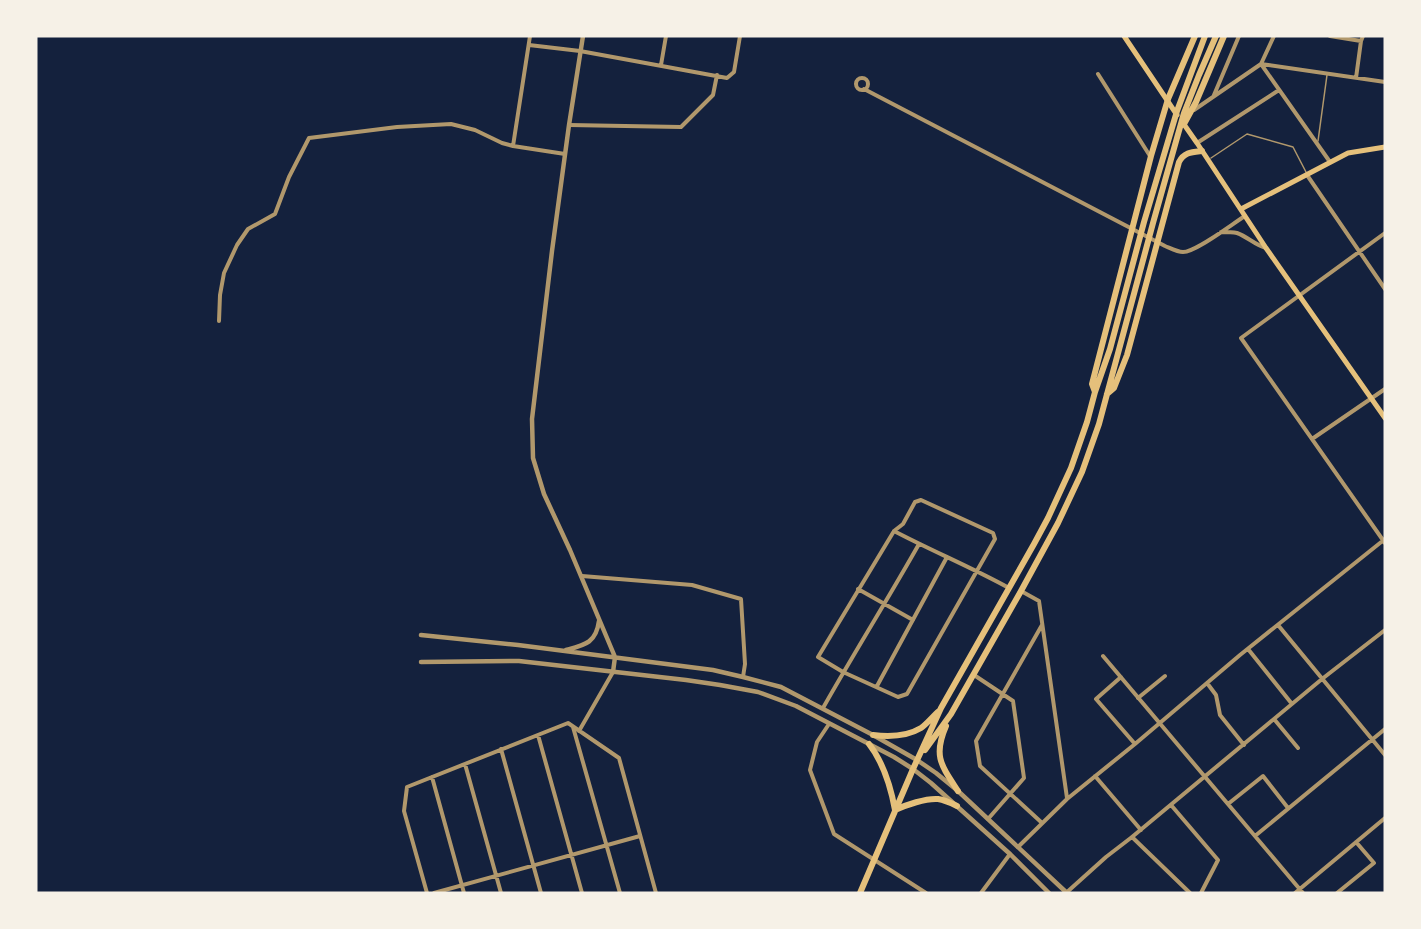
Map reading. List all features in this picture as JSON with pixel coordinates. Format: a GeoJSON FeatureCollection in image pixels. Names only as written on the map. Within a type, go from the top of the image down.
{"type":"FeatureCollection","features":[{"type":"Feature","properties":{"kind":"main road"},"geometry":{"type":"LineString","coordinates":[[1124,36],[1266,248],[1385,418]]}},
{"type":"Feature","properties":{"kind":"main road"},"geometry":{"type":"LineString","coordinates":[[1095,392],[1092,384],[1150,156],[1168,99],[1195,36]]}},
{"type":"Feature","properties":{"kind":"main road"},"geometry":{"type":"LineString","coordinates":[[860,893],[941,708],[1048,518],[1071,468],[1110,349],[1177,111],[1205,36]]}},
{"type":"Feature","properties":{"kind":"main road"},"geometry":{"type":"LineString","coordinates":[[1184,125],[1224,36]]}},
{"type":"Feature","properties":{"kind":"main road"},"geometry":{"type":"LineString","coordinates":[[917,760],[951,714],[974,675],[1058,523],[1082,472],[1099,424],[1184,113],[1215,38]]}},
{"type":"Feature","properties":{"kind":"main road"},"geometry":{"type":"LineString","coordinates":[[1241,209],[1348,153],[1385,147]]}},
{"type":"Feature","properties":{"kind":"main road"},"geometry":{"type":"LineString","coordinates":[[1107,394],[1114,388],[1127,355],[1179,162],[1182,156],[1188,153],[1202,151]]}},
{"type":"Feature","properties":{"kind":"main road"},"geometry":{"type":"LineString","coordinates":[[873,735],[891,737],[921,728],[941,708]]}},
{"type":"Feature","properties":{"kind":"main road"},"geometry":{"type":"LineString","coordinates":[[951,714],[939,741],[940,756],[943,769],[958,791]]}},
{"type":"Feature","properties":{"kind":"main road"},"geometry":{"type":"LineString","coordinates":[[869,744],[879,761],[892,795],[895,811]]}},
{"type":"Feature","properties":{"kind":"main road"},"geometry":{"type":"LineString","coordinates":[[895,811],[905,805],[936,798],[957,806]]}},
{"type":"Feature","properties":{"kind":"street"},"geometry":{"type":"LineString","coordinates":[[513,146],[530,36]]}},
{"type":"Feature","properties":{"kind":"street"},"geometry":{"type":"LineString","coordinates":[[579,731],[613,672],[615,657],[582,576],[544,494],[532,458],[532,419],[565,154],[583,36]]}},
{"type":"Feature","properties":{"kind":"street"},"geometry":{"type":"LineString","coordinates":[[661,65],[666,36]]}},
{"type":"Feature","properties":{"kind":"street"},"geometry":{"type":"LineString","coordinates":[[529,45],[580,51],[727,78],[734,72],[740,36]]}},
{"type":"Feature","properties":{"kind":"street"},"geometry":{"type":"LineString","coordinates":[[1214,96],[1239,36]]}},
{"type":"Feature","properties":{"kind":"street"},"geometry":{"type":"LineString","coordinates":[[1194,110],[1261,64],[1274,36]]}},
{"type":"Feature","properties":{"kind":"street"},"geometry":{"type":"LineString","coordinates":[[1330,36],[1362,38],[1356,78]]}},
{"type":"Feature","properties":{"kind":"street"},"geometry":{"type":"LineString","coordinates":[[1261,64],[1385,82]]}},
{"type":"Feature","properties":{"kind":"street"},"geometry":{"type":"LineString","coordinates":[[1261,64],[1330,162]]}},
{"type":"Feature","properties":{"kind":"street"},"geometry":{"type":"LineString","coordinates":[[569,124],[681,127],[713,95],[717,75]]}},
{"type":"Feature","properties":{"kind":"street"},"geometry":{"type":"LineString","coordinates":[[1098,75],[1150,156]]}},
{"type":"Feature","properties":{"kind":"street"},"geometry":{"type":"LineString","coordinates":[[864,89],[1165,246],[1183,252],[1194,249],[1245,216]]}},
{"type":"Feature","properties":{"kind":"street"},"geometry":{"type":"LineString","coordinates":[[1197,143],[1279,90]]}},
{"type":"Feature","properties":{"kind":"street"},"geometry":{"type":"LineString","coordinates":[[219,321],[224,273],[237,245],[248,229],[275,214],[289,177],[309,138],[397,127],[452,124],[475,130],[513,146],[565,154]]}},
{"type":"Feature","properties":{"kind":"street"},"geometry":{"type":"LineString","coordinates":[[1307,175],[1385,289]]}},
{"type":"Feature","properties":{"kind":"street"},"geometry":{"type":"LineString","coordinates":[[1220,232],[1234,232],[1266,248]]}},
{"type":"Feature","properties":{"kind":"street"},"geometry":{"type":"LineString","coordinates":[[1018,846],[1067,799],[1248,649],[1384,541],[1241,338],[1385,233]]}},
{"type":"Feature","properties":{"kind":"street"},"geometry":{"type":"LineString","coordinates":[[1312,439],[1385,389]]}},
{"type":"Feature","properties":{"kind":"street"},"geometry":{"type":"LineString","coordinates":[[921,500],[993,533],[995,539],[908,694],[898,697],[843,672],[818,657],[894,531],[903,525],[915,502],[921,500]]}},
{"type":"Feature","properties":{"kind":"street"},"geometry":{"type":"LineString","coordinates":[[894,531],[1009,588]]}},
{"type":"Feature","properties":{"kind":"street"},"geometry":{"type":"LineString","coordinates":[[823,708],[919,544]]}},
{"type":"Feature","properties":{"kind":"street"},"geometry":{"type":"LineString","coordinates":[[877,686],[947,557]]}},
{"type":"Feature","properties":{"kind":"street"},"geometry":{"type":"LineString","coordinates":[[582,576],[692,585],[741,599],[745,664],[743,677]]}},
{"type":"Feature","properties":{"kind":"street"},"geometry":{"type":"LineString","coordinates":[[858,590],[913,620]]}},
{"type":"Feature","properties":{"kind":"street"},"geometry":{"type":"LineString","coordinates":[[1021,591],[1040,602],[1067,799]]}},
{"type":"Feature","properties":{"kind":"street"},"geometry":{"type":"LineString","coordinates":[[563,650],[591,641],[598,629],[600,618]]}},
{"type":"Feature","properties":{"kind":"street"},"geometry":{"type":"LineString","coordinates":[[1042,625],[976,741],[980,766],[1042,822]]}},
{"type":"Feature","properties":{"kind":"street"},"geometry":{"type":"LineString","coordinates":[[1278,625],[1385,755]]}},
{"type":"Feature","properties":{"kind":"street"},"geometry":{"type":"LineString","coordinates":[[421,636],[563,650],[713,670],[781,687],[873,735],[936,773],[1067,893],[1106,857],[1244,745],[1322,678],[1385,630]]}},
{"type":"Feature","properties":{"kind":"street"},"geometry":{"type":"LineString","coordinates":[[1248,649],[1292,704]]}},
{"type":"Feature","properties":{"kind":"street"},"geometry":{"type":"LineString","coordinates":[[1103,656],[1302,891]]}},
{"type":"Feature","properties":{"kind":"street"},"geometry":{"type":"LineString","coordinates":[[421,662],[519,661],[720,685],[758,692],[796,706],[913,769],[1010,854],[1049,893]]}},
{"type":"Feature","properties":{"kind":"street"},"geometry":{"type":"LineString","coordinates":[[974,675],[1013,701],[1024,778],[987,819]]}},
{"type":"Feature","properties":{"kind":"street"},"geometry":{"type":"LineString","coordinates":[[1138,698],[1165,676]]}},
{"type":"Feature","properties":{"kind":"street"},"geometry":{"type":"LineString","coordinates":[[1121,677],[1096,699],[1135,744]]}},
{"type":"Feature","properties":{"kind":"street"},"geometry":{"type":"LineString","coordinates":[[1207,683],[1216,695],[1220,715],[1244,745]]}},
{"type":"Feature","properties":{"kind":"street"},"geometry":{"type":"LineString","coordinates":[[1274,719],[1298,748]]}},
{"type":"Feature","properties":{"kind":"street"},"geometry":{"type":"LineString","coordinates":[[427,893],[404,811],[407,787],[568,723],[619,759],[656,893]]}},
{"type":"Feature","properties":{"kind":"street"},"geometry":{"type":"LineString","coordinates":[[829,724],[817,742],[810,770],[834,834],[926,893]]}},
{"type":"Feature","properties":{"kind":"street"},"geometry":{"type":"LineString","coordinates":[[573,727],[620,893]]}},
{"type":"Feature","properties":{"kind":"street"},"geometry":{"type":"LineString","coordinates":[[1255,836],[1385,729]]}},
{"type":"Feature","properties":{"kind":"street"},"geometry":{"type":"LineString","coordinates":[[538,735],[582,893]]}},
{"type":"Feature","properties":{"kind":"street"},"geometry":{"type":"LineString","coordinates":[[501,749],[541,893]]}},
{"type":"Feature","properties":{"kind":"street"},"geometry":{"type":"LineString","coordinates":[[465,764],[501,893]]}},
{"type":"Feature","properties":{"kind":"street"},"geometry":{"type":"LineString","coordinates":[[1095,776],[1141,830]]}},
{"type":"Feature","properties":{"kind":"street"},"geometry":{"type":"LineString","coordinates":[[1228,804],[1263,776],[1288,808]]}},
{"type":"Feature","properties":{"kind":"street"},"geometry":{"type":"LineString","coordinates":[[432,777],[464,893]]}},
{"type":"Feature","properties":{"kind":"street"},"geometry":{"type":"LineString","coordinates":[[1171,805],[1218,860],[1201,893]]}},
{"type":"Feature","properties":{"kind":"street"},"geometry":{"type":"LineString","coordinates":[[1295,893],[1302,891],[1385,818]]}},
{"type":"Feature","properties":{"kind":"street"},"geometry":{"type":"LineString","coordinates":[[434,893],[640,836]]}},
{"type":"Feature","properties":{"kind":"street"},"geometry":{"type":"LineString","coordinates":[[1132,837],[1190,893]]}},
{"type":"Feature","properties":{"kind":"street"},"geometry":{"type":"LineString","coordinates":[[1338,893],[1374,863],[1356,842]]}},
{"type":"Feature","properties":{"kind":"street"},"geometry":{"type":"LineString","coordinates":[[981,893],[1010,854]]}},
{"type":"Feature","properties":{"kind":"lane"},"geometry":{"type":"LineString","coordinates":[[1318,144],[1327,74]]}},
{"type":"Feature","properties":{"kind":"lane"},"geometry":{"type":"LineString","coordinates":[[1208,160],[1247,134],[1293,147],[1307,175]]}}]}
